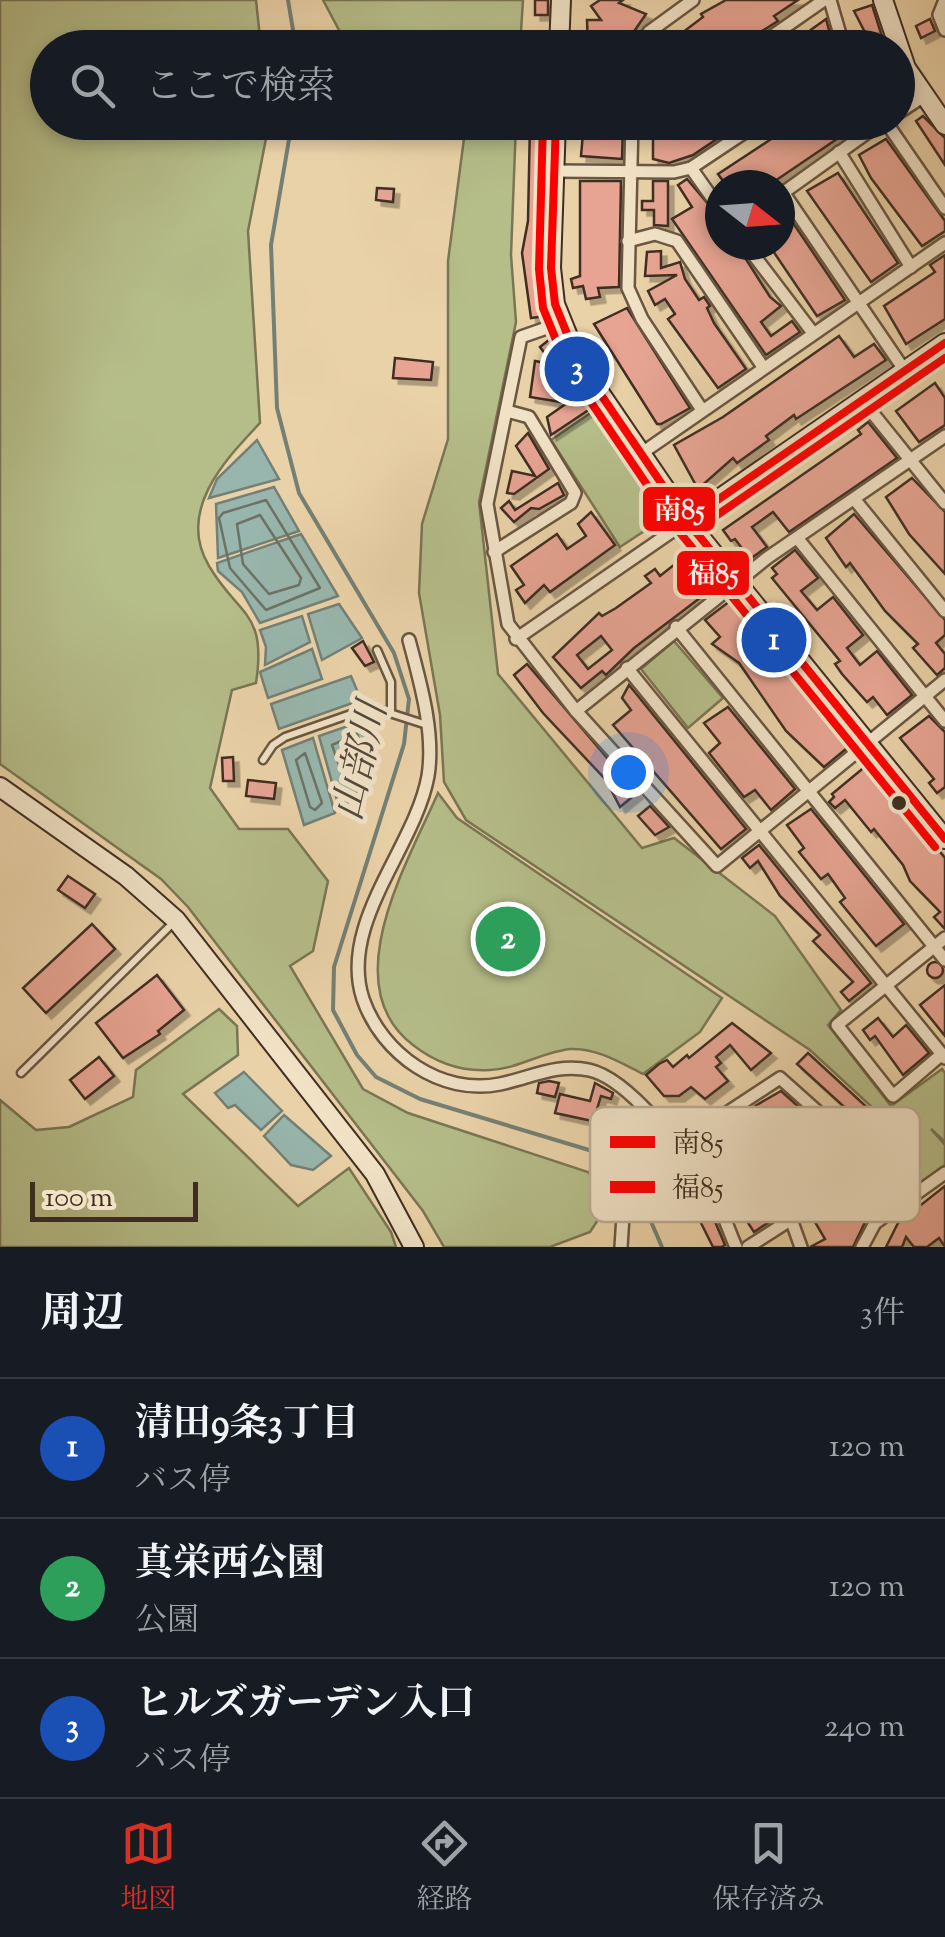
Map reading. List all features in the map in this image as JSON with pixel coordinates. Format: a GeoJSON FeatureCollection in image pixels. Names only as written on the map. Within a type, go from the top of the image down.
{"type":"FeatureCollection","features":[{"type":"Feature","properties":{"kind":"street"},"geometry":{"type":"LineString","coordinates":[[560,30],[561,0]]}},
{"type":"Feature","properties":{"kind":"street"},"geometry":{"type":"LineString","coordinates":[[652,30],[693,0]]}},
{"type":"Feature","properties":{"kind":"street"},"geometry":{"type":"LineString","coordinates":[[782,30],[827,0],[838,30]]}},
{"type":"Feature","properties":{"kind":"street"},"geometry":{"type":"LineString","coordinates":[[883,0],[893,30]]}},
{"type":"Feature","properties":{"kind":"street"},"geometry":{"type":"LineString","coordinates":[[945,0],[939,15],[945,30]]}},
{"type":"Feature","properties":{"kind":"street"},"geometry":{"type":"LineString","coordinates":[[915,82],[945,125]]}},
{"type":"Feature","properties":{"kind":"street"},"geometry":{"type":"LineString","coordinates":[[915,102],[924,96]]}},
{"type":"Feature","properties":{"kind":"street"},"geometry":{"type":"LineString","coordinates":[[555,140],[551,268],[561,323],[578,361],[687,520],[945,839]]}},
{"type":"Feature","properties":{"kind":"street"},"geometry":{"type":"LineString","coordinates":[[631,140],[628,241],[632,300],[702,410]]}},
{"type":"Feature","properties":{"kind":"street"},"geometry":{"type":"LineString","coordinates":[[554,171],[630,174],[692,168],[733,140]]}},
{"type":"Feature","properties":{"kind":"street"},"geometry":{"type":"LineString","coordinates":[[795,184],[857,140]]}},
{"type":"Feature","properties":{"kind":"street"},"geometry":{"type":"LineString","coordinates":[[897,140],[945,208]]}},
{"type":"Feature","properties":{"kind":"street"},"geometry":{"type":"LineString","coordinates":[[839,152],[910,267]]}},
{"type":"Feature","properties":{"kind":"street"},"geometry":{"type":"LineString","coordinates":[[692,168],[705,187]]}},
{"type":"Feature","properties":{"kind":"street"},"geometry":{"type":"LineString","coordinates":[[795,213],[905,371]]}},
{"type":"Feature","properties":{"kind":"street"},"geometry":{"type":"LineString","coordinates":[[628,241],[656,234],[676,242],[763,367]]}},
{"type":"Feature","properties":{"kind":"street"},"geometry":{"type":"LineString","coordinates":[[642,453],[945,243]]}},
{"type":"Feature","properties":{"kind":"street"},"geometry":{"type":"LineString","coordinates":[[757,260],[813,333]]}},
{"type":"Feature","properties":{"kind":"street"},"geometry":{"type":"LineString","coordinates":[[561,323],[521,337],[487,504],[508,624],[576,711],[717,866],[945,680]]}},
{"type":"Feature","properties":{"kind":"street"},"geometry":{"type":"LineString","coordinates":[[516,638],[945,343]]}},
{"type":"Feature","properties":{"kind":"street"},"geometry":{"type":"LineString","coordinates":[[862,400],[945,503]]}},
{"type":"Feature","properties":{"kind":"street"},"geometry":{"type":"LineString","coordinates":[[494,552],[571,503],[575,493],[529,417],[507,412]]}},
{"type":"Feature","properties":{"kind":"street"},"geometry":{"type":"LineString","coordinates":[[576,711],[736,581],[945,436]]}},
{"type":"Feature","properties":{"kind":"street"},"geometry":{"type":"LineString","coordinates":[[854,500],[945,611]]}},
{"type":"Feature","properties":{"kind":"street"},"geometry":{"type":"LineString","coordinates":[[798,539],[945,721]]}},
{"type":"Feature","properties":{"kind":"street"},"geometry":{"type":"LineString","coordinates":[[676,627],[945,960]]}},
{"type":"Feature","properties":{"kind":"street"},"geometry":{"type":"LineString","coordinates":[[410,640],[428,774],[366,926],[360,955],[362,996],[380,1034],[408,1062],[440,1080],[468,1086],[496,1085],[564,1066],[592,1070],[631,1094],[642,1107]]}},
{"type":"Feature","properties":{"kind":"street"},"geometry":{"type":"LineString","coordinates":[[627,668],[761,828],[885,983],[944,1056],[893,1096],[837,1025],[885,983],[945,938]]}},
{"type":"Feature","properties":{"kind":"street"},"geometry":{"type":"LineString","coordinates":[[0,787],[126,876],[176,920],[375,1174],[414,1247]]}},
{"type":"Feature","properties":{"kind":"street"},"geometry":{"type":"LineString","coordinates":[[734,1107],[780,1078],[812,1107]]}},
{"type":"Feature","properties":{"kind":"street"},"geometry":{"type":"LineString","coordinates":[[920,1191],[945,1173]]}},
{"type":"Feature","properties":{"kind":"street"},"geometry":{"type":"LineString","coordinates":[[621,1247],[624,1222]]}},
{"type":"Feature","properties":{"kind":"street"},"geometry":{"type":"LineString","coordinates":[[725,1222],[736,1247]]}},
{"type":"Feature","properties":{"kind":"street"},"geometry":{"type":"LineString","coordinates":[[748,1247],[792,1222],[801,1247]]}},
{"type":"Feature","properties":{"kind":"street"},"geometry":{"type":"LineString","coordinates":[[862,1247],[876,1222]]}},
{"type":"Feature","properties":{"kind":"lane"},"geometry":{"type":"LineString","coordinates":[[377,650],[391,682],[394,712]]}},
{"type":"Feature","properties":{"kind":"lane"},"geometry":{"type":"LineString","coordinates":[[263,760],[273,745],[372,707],[423,724]]}},
{"type":"Feature","properties":{"kind":"lane"},"geometry":{"type":"LineString","coordinates":[[22,1072],[176,920]]}},
{"type":"Feature","properties":{"kind":"green space"},"geometry":{"type":"Polygon","coordinates":[[[0,0],[256,0],[259,30],[30,30],[30,140],[266,140],[248,231],[260,423],[209,488],[198,526],[200,546],[209,566],[254,628],[258,642],[256,683],[232,690],[210,788],[239,829],[288,829],[328,881],[313,951],[290,966],[363,1089],[408,1113],[588,1172],[590,1222],[597,1222],[590,1232],[550,1247],[444,1247],[423,1211],[188,907],[161,879],[0,764],[0,0]]]}},
{"type":"Feature","properties":{"kind":"green space"},"geometry":{"type":"Polygon","coordinates":[[[323,0],[523,0],[521,30],[339,30],[323,0]]]}},
{"type":"Feature","properties":{"kind":"green space"},"geometry":{"type":"Polygon","coordinates":[[[464,140],[515,140],[511,255],[516,322],[479,502],[498,674],[642,848],[674,838],[775,916],[841,1010],[828,1025],[891,1106],[942,1069],[945,1142],[931,1129],[945,1145],[945,1165],[920,1184],[920,1107],[872,1107],[810,1050],[466,820],[444,782],[440,715],[419,593],[422,524],[448,439],[448,261],[464,140]]]}},
{"type":"Feature","properties":{"kind":"green space"},"geometry":{"type":"Polygon","coordinates":[[[598,408],[665,512],[664,518],[620,547],[551,440],[598,408]]]}},
{"type":"Feature","properties":{"kind":"green space"},"geometry":{"type":"Polygon","coordinates":[[[674,641],[723,698],[688,728],[641,669],[674,641]]]}},
{"type":"Feature","properties":{"kind":"green space"},"geometry":{"type":"Polygon","coordinates":[[[438,793],[457,818],[722,998],[700,1032],[643,1074],[581,1049],[551,1053],[500,1069],[459,1068],[413,1045],[390,1020],[379,990],[378,957],[396,887],[438,793]]]}},
{"type":"Feature","properties":{"kind":"green space"},"geometry":{"type":"Polygon","coordinates":[[[219,1009],[237,1026],[238,1055],[183,1094],[298,1206],[349,1168],[391,1232],[396,1247],[0,1247],[0,1100],[36,1130],[69,1127],[133,1097],[136,1070],[219,1009]]]}},
{"type":"Feature","properties":{"kind":"water"},"geometry":{"type":"Polygon","coordinates":[[[257,440],[279,479],[209,498],[217,479],[257,440]]]}},
{"type":"Feature","properties":{"kind":"water"},"geometry":{"type":"Polygon","coordinates":[[[274,487],[299,531],[218,558],[216,504],[274,487]]]}},
{"type":"Feature","properties":{"kind":"water"},"geometry":{"type":"Polygon","coordinates":[[[301,534],[338,596],[260,623],[242,592],[218,571],[217,563],[301,534]]]}},
{"type":"Feature","properties":{"kind":"water"},"geometry":{"type":"Polygon","coordinates":[[[339,604],[362,638],[322,660],[308,614],[339,604]]]}},
{"type":"Feature","properties":{"kind":"water"},"geometry":{"type":"Polygon","coordinates":[[[302,616],[310,642],[265,665],[266,647],[260,630],[302,616]]]}},
{"type":"Feature","properties":{"kind":"water"},"geometry":{"type":"Polygon","coordinates":[[[312,649],[322,679],[268,698],[260,672],[312,649]]]}},
{"type":"Feature","properties":{"kind":"water"},"geometry":{"type":"Polygon","coordinates":[[[351,676],[361,700],[279,729],[271,704],[351,676]]]}},
{"type":"Feature","properties":{"kind":"water"},"geometry":{"type":"Polygon","coordinates":[[[365,720],[376,750],[359,791],[340,811],[319,736],[365,720]]]}},
{"type":"Feature","properties":{"kind":"water"},"geometry":{"type":"Polygon","coordinates":[[[313,738],[335,813],[304,825],[282,750],[313,738]]]}},
{"type":"Feature","properties":{"kind":"water"},"geometry":{"type":"Polygon","coordinates":[[[244,1072],[282,1111],[261,1130],[235,1105],[228,1108],[215,1093],[244,1072]]]}},
{"type":"Feature","properties":{"kind":"water"},"geometry":{"type":"Polygon","coordinates":[[[284,1115],[331,1156],[313,1170],[291,1165],[264,1136],[284,1115]]]}},
{"type":"Feature","properties":{"kind":"building"},"geometry":{"type":"Polygon","coordinates":[[[535,0],[548,0],[548,15],[535,15],[535,0]]]}},
{"type":"Feature","properties":{"kind":"building"},"geometry":{"type":"Polygon","coordinates":[[[600,0],[623,0],[619,3],[646,14],[635,30],[587,30],[587,20],[601,20],[591,6],[600,0]]]}},
{"type":"Feature","properties":{"kind":"building"},"geometry":{"type":"Polygon","coordinates":[[[726,0],[798,0],[774,16],[778,21],[764,30],[686,30],[703,17],[701,14],[726,0]]]}},
{"type":"Feature","properties":{"kind":"building"},"geometry":{"type":"Polygon","coordinates":[[[872,5],[880,30],[864,30],[854,11],[872,5]]]}},
{"type":"Feature","properties":{"kind":"building"},"geometry":{"type":"Polygon","coordinates":[[[826,19],[829,30],[812,29],[826,19]]]}},
{"type":"Feature","properties":{"kind":"building"},"geometry":{"type":"Polygon","coordinates":[[[930,19],[935,31],[921,38],[916,26],[930,19]]]}},
{"type":"Feature","properties":{"kind":"building"},"geometry":{"type":"Polygon","coordinates":[[[923,116],[945,138],[945,165],[916,121],[923,116]]]}},
{"type":"Feature","properties":{"kind":"building"},"geometry":{"type":"Polygon","coordinates":[[[530,140],[542,140],[537,253],[546,316],[531,318],[522,253],[528,221],[530,140]]]}},
{"type":"Feature","properties":{"kind":"building"},"geometry":{"type":"Polygon","coordinates":[[[582,140],[623,140],[622,159],[581,156],[582,140]]]}},
{"type":"Feature","properties":{"kind":"building"},"geometry":{"type":"Polygon","coordinates":[[[653,140],[715,140],[693,155],[669,163],[653,159],[653,140]]]}},
{"type":"Feature","properties":{"kind":"building"},"geometry":{"type":"Polygon","coordinates":[[[770,140],[835,140],[791,170],[724,170],[770,140]]]}},
{"type":"Feature","properties":{"kind":"building"},"geometry":{"type":"Polygon","coordinates":[[[887,140],[945,221],[945,231],[922,246],[871,178],[859,155],[887,140]]]}},
{"type":"Feature","properties":{"kind":"building"},"geometry":{"type":"Polygon","coordinates":[[[838,173],[898,263],[871,282],[807,191],[838,173]]]}},
{"type":"Feature","properties":{"kind":"building"},"geometry":{"type":"Polygon","coordinates":[[[687,179],[705,200],[705,260],[747,260],[770,297],[781,306],[761,322],[771,336],[792,321],[800,332],[766,355],[672,219],[692,207],[678,185],[687,179]]]}},
{"type":"Feature","properties":{"kind":"building"},"geometry":{"type":"Polygon","coordinates":[[[580,181],[621,181],[619,287],[598,288],[600,297],[586,299],[583,286],[573,288],[571,279],[580,276],[580,181]]]}},
{"type":"Feature","properties":{"kind":"building"},"geometry":{"type":"Polygon","coordinates":[[[653,181],[668,181],[668,226],[654,225],[654,210],[642,210],[642,201],[653,201],[653,181]]]}},
{"type":"Feature","properties":{"kind":"building"},"geometry":{"type":"Polygon","coordinates":[[[377,188],[394,189],[393,202],[376,200],[377,188]]]}},
{"type":"Feature","properties":{"kind":"building"},"geometry":{"type":"Polygon","coordinates":[[[795,226],[845,300],[817,316],[779,260],[795,260],[795,226]]]}},
{"type":"Feature","properties":{"kind":"building"},"geometry":{"type":"Polygon","coordinates":[[[661,251],[661,268],[680,262],[685,279],[699,300],[704,297],[714,323],[746,369],[718,388],[668,319],[675,314],[665,299],[655,305],[648,291],[677,275],[645,276],[647,252],[661,251]]]}},
{"type":"Feature","properties":{"kind":"building"},"geometry":{"type":"Polygon","coordinates":[[[945,255],[945,319],[906,344],[884,306],[935,272],[930,265],[945,255]]]}},
{"type":"Feature","properties":{"kind":"building"},"geometry":{"type":"Polygon","coordinates":[[[627,308],[690,408],[661,424],[657,424],[594,324],[627,308]]]}},
{"type":"Feature","properties":{"kind":"building"},"geometry":{"type":"Polygon","coordinates":[[[554,336],[560,349],[552,363],[540,347],[554,336]]]}},
{"type":"Feature","properties":{"kind":"building"},"geometry":{"type":"Polygon","coordinates":[[[839,336],[854,357],[874,344],[886,360],[796,419],[794,415],[766,436],[769,440],[737,463],[733,458],[698,489],[674,445],[723,417],[839,336]]]}},
{"type":"Feature","properties":{"kind":"building"},"geometry":{"type":"Polygon","coordinates":[[[395,358],[433,362],[431,380],[393,378],[395,358]]]}},
{"type":"Feature","properties":{"kind":"building"},"geometry":{"type":"Polygon","coordinates":[[[535,361],[552,364],[549,385],[564,375],[567,380],[571,378],[593,407],[551,435],[547,417],[567,403],[530,397],[535,361]]]}},
{"type":"Feature","properties":{"kind":"building"},"geometry":{"type":"Polygon","coordinates":[[[935,383],[945,398],[945,425],[919,442],[896,411],[935,383]]]}},
{"type":"Feature","properties":{"kind":"building"},"geometry":{"type":"Polygon","coordinates":[[[868,422],[897,458],[789,532],[773,512],[752,527],[767,547],[750,559],[735,539],[731,541],[723,530],[861,434],[858,430],[868,422]]]}},
{"type":"Feature","properties":{"kind":"building"},"geometry":{"type":"Polygon","coordinates":[[[528,433],[549,469],[514,494],[507,493],[512,471],[535,476],[516,446],[528,433]]]}},
{"type":"Feature","properties":{"kind":"building"},"geometry":{"type":"Polygon","coordinates":[[[912,478],[945,512],[945,574],[909,534],[886,497],[912,478]]]}},
{"type":"Feature","properties":{"kind":"building"},"geometry":{"type":"Polygon","coordinates":[[[558,483],[564,495],[539,509],[531,508],[514,522],[501,508],[509,501],[515,510],[558,483]]]}},
{"type":"Feature","properties":{"kind":"building"},"geometry":{"type":"Polygon","coordinates":[[[591,512],[615,545],[550,592],[544,585],[525,603],[516,590],[524,585],[511,566],[557,534],[567,549],[586,536],[578,524],[591,512]]]}},
{"type":"Feature","properties":{"kind":"building"},"geometry":{"type":"Polygon","coordinates":[[[854,514],[945,620],[945,635],[936,643],[945,654],[945,668],[937,675],[913,648],[918,644],[885,611],[850,563],[846,567],[826,538],[854,514]]]}},
{"type":"Feature","properties":{"kind":"building"},"geometry":{"type":"Polygon","coordinates":[[[694,549],[721,582],[634,648],[606,675],[602,671],[581,688],[553,657],[599,613],[602,616],[616,608],[651,583],[645,576],[655,569],[660,576],[694,549]],[[601,636],[577,655],[588,669],[612,650],[601,636]]]}},
{"type":"Feature","properties":{"kind":"building"},"geometry":{"type":"Polygon","coordinates":[[[795,550],[818,578],[801,591],[817,610],[833,597],[863,635],[847,648],[860,665],[877,651],[912,695],[887,715],[873,697],[867,702],[842,674],[835,664],[840,661],[772,578],[777,574],[772,568],[795,550]]]}},
{"type":"Feature","properties":{"kind":"building"},"geometry":{"type":"Polygon","coordinates":[[[734,598],[766,641],[751,653],[763,668],[777,656],[852,744],[824,767],[786,731],[739,663],[712,644],[720,637],[705,620],[734,598]]]}},
{"type":"Feature","properties":{"kind":"building"},"geometry":{"type":"Polygon","coordinates":[[[363,641],[374,662],[365,666],[352,648],[363,641]]]}},
{"type":"Feature","properties":{"kind":"building"},"geometry":{"type":"Polygon","coordinates":[[[527,664],[637,793],[620,807],[606,780],[543,713],[514,675],[527,664]]]}},
{"type":"Feature","properties":{"kind":"building"},"geometry":{"type":"Polygon","coordinates":[[[629,685],[746,829],[721,849],[613,725],[631,710],[622,698],[629,685]]]}},
{"type":"Feature","properties":{"kind":"building"},"geometry":{"type":"Polygon","coordinates":[[[728,707],[795,789],[771,810],[755,790],[744,797],[709,753],[720,743],[704,723],[728,707]]]}},
{"type":"Feature","properties":{"kind":"building"},"geometry":{"type":"Polygon","coordinates":[[[929,716],[945,732],[945,787],[937,793],[929,783],[934,779],[900,738],[929,716]]]}},
{"type":"Feature","properties":{"kind":"building"},"geometry":{"type":"Polygon","coordinates":[[[233,757],[234,781],[223,781],[222,758],[233,757]]]}},
{"type":"Feature","properties":{"kind":"building"},"geometry":{"type":"Polygon","coordinates":[[[867,765],[945,858],[945,929],[934,917],[940,912],[910,881],[903,865],[874,829],[871,832],[845,800],[835,808],[829,802],[832,794],[867,765]]]}},
{"type":"Feature","properties":{"kind":"building"},"geometry":{"type":"Polygon","coordinates":[[[248,780],[276,783],[274,799],[246,796],[248,780]]]}},
{"type":"Feature","properties":{"kind":"building"},"geometry":{"type":"Polygon","coordinates":[[[650,806],[669,827],[655,835],[638,816],[650,806]]]}},
{"type":"Feature","properties":{"kind":"building"},"geometry":{"type":"Polygon","coordinates":[[[811,809],[904,924],[876,946],[840,902],[845,898],[828,874],[821,879],[799,852],[804,848],[787,825],[811,809]]]}},
{"type":"Feature","properties":{"kind":"building"},"geometry":{"type":"Polygon","coordinates":[[[759,845],[871,983],[849,1001],[841,992],[853,982],[813,941],[820,935],[780,896],[758,861],[750,868],[742,858],[759,845]]]}},
{"type":"Feature","properties":{"kind":"building"},"geometry":{"type":"Polygon","coordinates":[[[68,876],[95,894],[85,908],[58,890],[68,876]]]}},
{"type":"Feature","properties":{"kind":"building"},"geometry":{"type":"Polygon","coordinates":[[[92,924],[115,949],[46,1013],[23,988],[92,924]]]}},
{"type":"Feature","properties":{"kind":"building"},"geometry":{"type":"Polygon","coordinates":[[[935,962],[943,970],[935,978],[927,970],[935,962]]]}},
{"type":"Feature","properties":{"kind":"building"},"geometry":{"type":"Polygon","coordinates":[[[157,975],[184,1010],[158,1031],[160,1034],[123,1058],[96,1023],[157,975]]]}},
{"type":"Feature","properties":{"kind":"building"},"geometry":{"type":"Polygon","coordinates":[[[945,985],[945,1036],[920,1005],[945,985]]]}},
{"type":"Feature","properties":{"kind":"building"},"geometry":{"type":"Polygon","coordinates":[[[878,1018],[893,1037],[906,1025],[929,1053],[903,1075],[875,1036],[870,1040],[863,1030],[878,1018]]]}},
{"type":"Feature","properties":{"kind":"building"},"geometry":{"type":"Polygon","coordinates":[[[732,1023],[771,1053],[751,1070],[730,1045],[716,1057],[721,1063],[716,1067],[728,1081],[705,1099],[691,1087],[679,1096],[664,1096],[646,1075],[667,1060],[673,1067],[687,1055],[689,1058],[732,1023]]]}},
{"type":"Feature","properties":{"kind":"building"},"geometry":{"type":"Polygon","coordinates":[[[808,1053],[867,1107],[844,1107],[797,1064],[808,1053]]]}},
{"type":"Feature","properties":{"kind":"building"},"geometry":{"type":"Polygon","coordinates":[[[99,1057],[114,1076],[85,1099],[70,1080],[99,1057]]]}},
{"type":"Feature","properties":{"kind":"building"},"geometry":{"type":"Polygon","coordinates":[[[539,1083],[559,1083],[555,1097],[537,1093],[539,1083]]]}},
{"type":"Feature","properties":{"kind":"building"},"geometry":{"type":"Polygon","coordinates":[[[595,1083],[613,1093],[611,1099],[601,1096],[598,1107],[590,1107],[590,1121],[555,1113],[560,1094],[590,1101],[595,1083]]]}},
{"type":"Feature","properties":{"kind":"building"},"geometry":{"type":"Polygon","coordinates":[[[781,1091],[799,1107],[754,1107],[781,1091]]]}},
{"type":"Feature","properties":{"kind":"building"},"geometry":{"type":"Polygon","coordinates":[[[945,1186],[945,1247],[939,1238],[927,1247],[914,1247],[906,1237],[902,1247],[886,1247],[899,1222],[920,1222],[920,1206],[945,1186]]]}},
{"type":"Feature","properties":{"kind":"building"},"geometry":{"type":"Polygon","coordinates":[[[700,1222],[715,1222],[725,1245],[713,1247],[700,1222]]]}},
{"type":"Feature","properties":{"kind":"building"},"geometry":{"type":"Polygon","coordinates":[[[748,1222],[769,1222],[754,1232],[748,1222]]]}},
{"type":"Feature","properties":{"kind":"building"},"geometry":{"type":"Polygon","coordinates":[[[815,1222],[865,1222],[853,1247],[810,1247],[825,1239],[815,1222]]]}},
{"type":"Feature","properties":{"kind":"waterway","name":"山部川"},"geometry":{"type":"LineString","coordinates":[[288,0],[293,30]]}},
{"type":"Feature","properties":{"kind":"waterway","name":"山部川"},"geometry":{"type":"LineString","coordinates":[[289,140],[271,245],[277,408],[299,493],[394,653],[409,699],[404,744],[334,967],[333,1010],[357,1055],[376,1077],[420,1099],[590,1150]]}},
{"type":"Feature","properties":{"kind":"waterway","name":"山部川"},"geometry":{"type":"LineString","coordinates":[[651,1222],[662,1247]]}},
{"type":"Feature","properties":{"kind":"transit line","name":"福85"},"geometry":{"type":"LineString","coordinates":[[543,140],[539,269],[543,308],[567,367],[677,529],[935,847]]}},
{"type":"Feature","properties":{"kind":"transit line","name":"南85"},"geometry":{"type":"LineString","coordinates":[[555,140],[551,268],[555,304],[578,361],[687,521],[945,839]]}},
{"type":"Feature","properties":{"kind":"transit line","name":"南85"},"geometry":{"type":"LineString","coordinates":[[687,521],[945,343]]}},
{"type":"Feature","properties":{"kind":"transit line","name":"福85"},"geometry":{"type":"LineString","coordinates":[[694,531],[945,358]]}},
{"type":"Feature","properties":{"kind":"place","name":"ヒルズガーデン入口"},"geometry":{"type":"Point","coordinates":[577,369]}},
{"type":"Feature","properties":{"kind":"place","name":"清田9条3丁目"},"geometry":{"type":"Point","coordinates":[774,640]}},
{"type":"Feature","properties":{"kind":"place","name":"真栄西公園"},"geometry":{"type":"Point","coordinates":[508,939]}}]}
